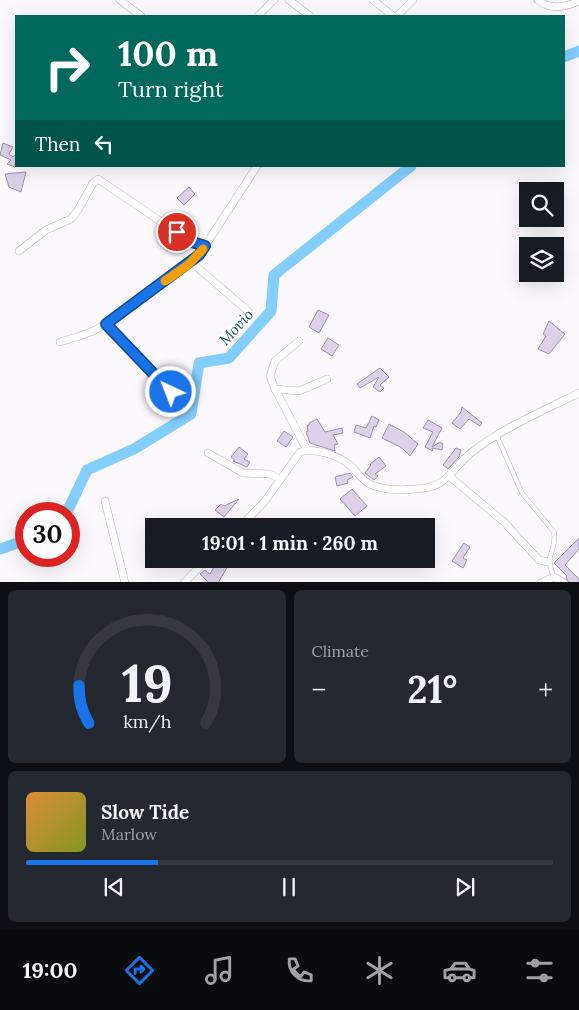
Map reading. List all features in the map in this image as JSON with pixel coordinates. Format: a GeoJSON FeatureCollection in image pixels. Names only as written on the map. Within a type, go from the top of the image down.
{"type":"FeatureCollection","features":[{"type":"Feature","properties":{"kind":"street"},"geometry":{"type":"LineString","coordinates":[[120,0],[138,15]]}},
{"type":"Feature","properties":{"kind":"street"},"geometry":{"type":"LineString","coordinates":[[259,15],[274,0]]}},
{"type":"Feature","properties":{"kind":"street"},"geometry":{"type":"LineString","coordinates":[[289,0],[309,15]]}},
{"type":"Feature","properties":{"kind":"street"},"geometry":{"type":"LineString","coordinates":[[373,0],[392,15]]}},
{"type":"Feature","properties":{"kind":"street"},"geometry":{"type":"LineString","coordinates":[[398,15],[413,0]]}},
{"type":"Feature","properties":{"kind":"street"},"geometry":{"type":"LineString","coordinates":[[538,0],[554,7],[571,5],[579,1]]}},
{"type":"Feature","properties":{"kind":"street"},"geometry":{"type":"LineString","coordinates":[[60,342],[96,330],[106,324],[192,262],[205,246],[256,167]]}},
{"type":"Feature","properties":{"kind":"street"},"geometry":{"type":"LineString","coordinates":[[19,251],[46,230],[68,221],[74,216],[93,183],[98,179],[192,242],[205,246]]}},
{"type":"Feature","properties":{"kind":"street"},"geometry":{"type":"LineString","coordinates":[[192,262],[248,311]]}},
{"type":"Feature","properties":{"kind":"street"},"geometry":{"type":"LineString","coordinates":[[106,324],[171,392]]}},
{"type":"Feature","properties":{"kind":"street"},"geometry":{"type":"LineString","coordinates":[[299,341],[279,357],[273,365],[270,376],[275,390],[307,450]]}},
{"type":"Feature","properties":{"kind":"street"},"geometry":{"type":"LineString","coordinates":[[275,390],[299,391],[327,379]]}},
{"type":"Feature","properties":{"kind":"street"},"geometry":{"type":"LineString","coordinates":[[250,518],[296,456],[307,450],[341,459],[365,481],[382,488],[415,490],[428,488],[436,486],[449,476],[468,454],[496,434],[579,393]]}},
{"type":"Feature","properties":{"kind":"street"},"geometry":{"type":"LineString","coordinates":[[208,452],[243,473],[270,474],[280,479]]}},
{"type":"Feature","properties":{"kind":"street"},"geometry":{"type":"LineString","coordinates":[[449,476],[504,522],[539,560],[548,562]]}},
{"type":"Feature","properties":{"kind":"street"},"geometry":{"type":"LineString","coordinates":[[105,501],[125,582]]}},
{"type":"Feature","properties":{"kind":"street"},"geometry":{"type":"LineString","coordinates":[[184,582],[197,568]]}},
{"type":"Feature","properties":{"kind":"street"},"geometry":{"type":"LineString","coordinates":[[541,582],[554,577],[564,582]]}},
{"type":"Feature","properties":{"kind":"lane"},"geometry":{"type":"LineString","coordinates":[[496,434],[522,493],[554,532],[555,539],[548,562],[554,577]]}},
{"type":"Feature","properties":{"kind":"building"},"geometry":{"type":"Polygon","coordinates":[[[3,143],[13,147],[9,154],[13,157],[15,155],[15,167],[7,164],[11,160],[0,155],[3,143]]]}},
{"type":"Feature","properties":{"kind":"building"},"geometry":{"type":"Polygon","coordinates":[[[26,172],[21,192],[9,187],[5,174],[26,172]]]}},
{"type":"Feature","properties":{"kind":"building"},"geometry":{"type":"Polygon","coordinates":[[[189,187],[195,194],[184,205],[177,198],[189,187]]]}},
{"type":"Feature","properties":{"kind":"building"},"geometry":{"type":"Polygon","coordinates":[[[318,310],[329,315],[319,333],[309,327],[318,310]]]}},
{"type":"Feature","properties":{"kind":"building"},"geometry":{"type":"Polygon","coordinates":[[[549,321],[565,334],[549,354],[538,349],[546,336],[543,334],[549,321]]]}},
{"type":"Feature","properties":{"kind":"building"},"geometry":{"type":"Polygon","coordinates":[[[328,338],[339,345],[332,356],[321,349],[328,338]]]}},
{"type":"Feature","properties":{"kind":"building"},"geometry":{"type":"Polygon","coordinates":[[[380,368],[389,377],[380,385],[384,388],[380,392],[373,387],[379,377],[360,388],[357,384],[380,368]]]}},
{"type":"Feature","properties":{"kind":"building"},"geometry":{"type":"Polygon","coordinates":[[[462,407],[482,423],[480,426],[469,419],[460,429],[452,423],[461,412],[462,407]]]}},
{"type":"Feature","properties":{"kind":"building"},"geometry":{"type":"Polygon","coordinates":[[[372,416],[379,420],[376,427],[374,426],[370,438],[354,432],[356,425],[366,428],[372,416]]]}},
{"type":"Feature","properties":{"kind":"building"},"geometry":{"type":"Polygon","coordinates":[[[317,419],[325,432],[342,428],[343,433],[333,435],[338,444],[334,445],[335,451],[310,443],[306,432],[308,431],[307,426],[317,419]]]}},
{"type":"Feature","properties":{"kind":"building"},"geometry":{"type":"Polygon","coordinates":[[[428,420],[442,428],[432,447],[440,442],[443,444],[442,450],[432,448],[433,451],[425,447],[433,432],[423,428],[428,420]]]}},
{"type":"Feature","properties":{"kind":"building"},"geometry":{"type":"Polygon","coordinates":[[[389,424],[404,432],[418,444],[410,456],[402,448],[382,438],[389,424]]]}},
{"type":"Feature","properties":{"kind":"building"},"geometry":{"type":"Polygon","coordinates":[[[284,431],[293,437],[286,447],[277,441],[284,431]]]}},
{"type":"Feature","properties":{"kind":"building"},"geometry":{"type":"Polygon","coordinates":[[[239,447],[248,454],[244,459],[250,462],[247,467],[233,461],[235,460],[231,457],[239,447]]]}},
{"type":"Feature","properties":{"kind":"building"},"geometry":{"type":"Polygon","coordinates":[[[456,448],[461,450],[459,457],[448,469],[443,465],[456,448]]]}},
{"type":"Feature","properties":{"kind":"building"},"geometry":{"type":"Polygon","coordinates":[[[379,457],[386,466],[375,474],[378,476],[374,480],[365,473],[370,464],[379,457]]]}},
{"type":"Feature","properties":{"kind":"building"},"geometry":{"type":"Polygon","coordinates":[[[350,473],[353,477],[347,480],[348,483],[337,486],[335,477],[350,473]]]}},
{"type":"Feature","properties":{"kind":"building"},"geometry":{"type":"Polygon","coordinates":[[[352,489],[367,506],[355,516],[340,499],[352,489]]]}},
{"type":"Feature","properties":{"kind":"building"},"geometry":{"type":"Polygon","coordinates":[[[239,499],[224,517],[215,510],[221,504],[224,506],[239,499]]]}},
{"type":"Feature","properties":{"kind":"building"},"geometry":{"type":"Polygon","coordinates":[[[579,538],[579,549],[565,565],[579,579],[579,582],[568,582],[567,576],[554,563],[579,538]]]}},
{"type":"Feature","properties":{"kind":"building"},"geometry":{"type":"Polygon","coordinates":[[[464,543],[470,547],[463,558],[467,560],[463,568],[452,561],[464,543]]]}},
{"type":"Feature","properties":{"kind":"building"},"geometry":{"type":"Polygon","coordinates":[[[213,568],[227,568],[219,582],[208,582],[200,574],[205,570],[210,574],[213,568]]]}},
{"type":"Feature","properties":{"kind":"waterway","name":"Movio"},"geometry":{"type":"LineString","coordinates":[[565,57],[579,51]]}},
{"type":"Feature","properties":{"kind":"waterway","name":"Movio"},"geometry":{"type":"LineString","coordinates":[[72,502],[87,470],[134,449],[191,414],[199,363],[229,358],[271,311],[274,275],[410,167]]}},
{"type":"Feature","properties":{"kind":"waterway","name":"Movio"},"geometry":{"type":"LineString","coordinates":[[0,549],[15,544]]}},
{"type":"Feature","properties":{"kind":"slow traffic"},"geometry":{"type":"LineString","coordinates":[[165,281],[188,265],[203,249]]}},
{"type":"Feature","properties":{"kind":"route"},"geometry":{"type":"LineString","coordinates":[[171,392],[106,324],[188,265],[204,249],[205,246],[192,242],[177,232]]}}]}
